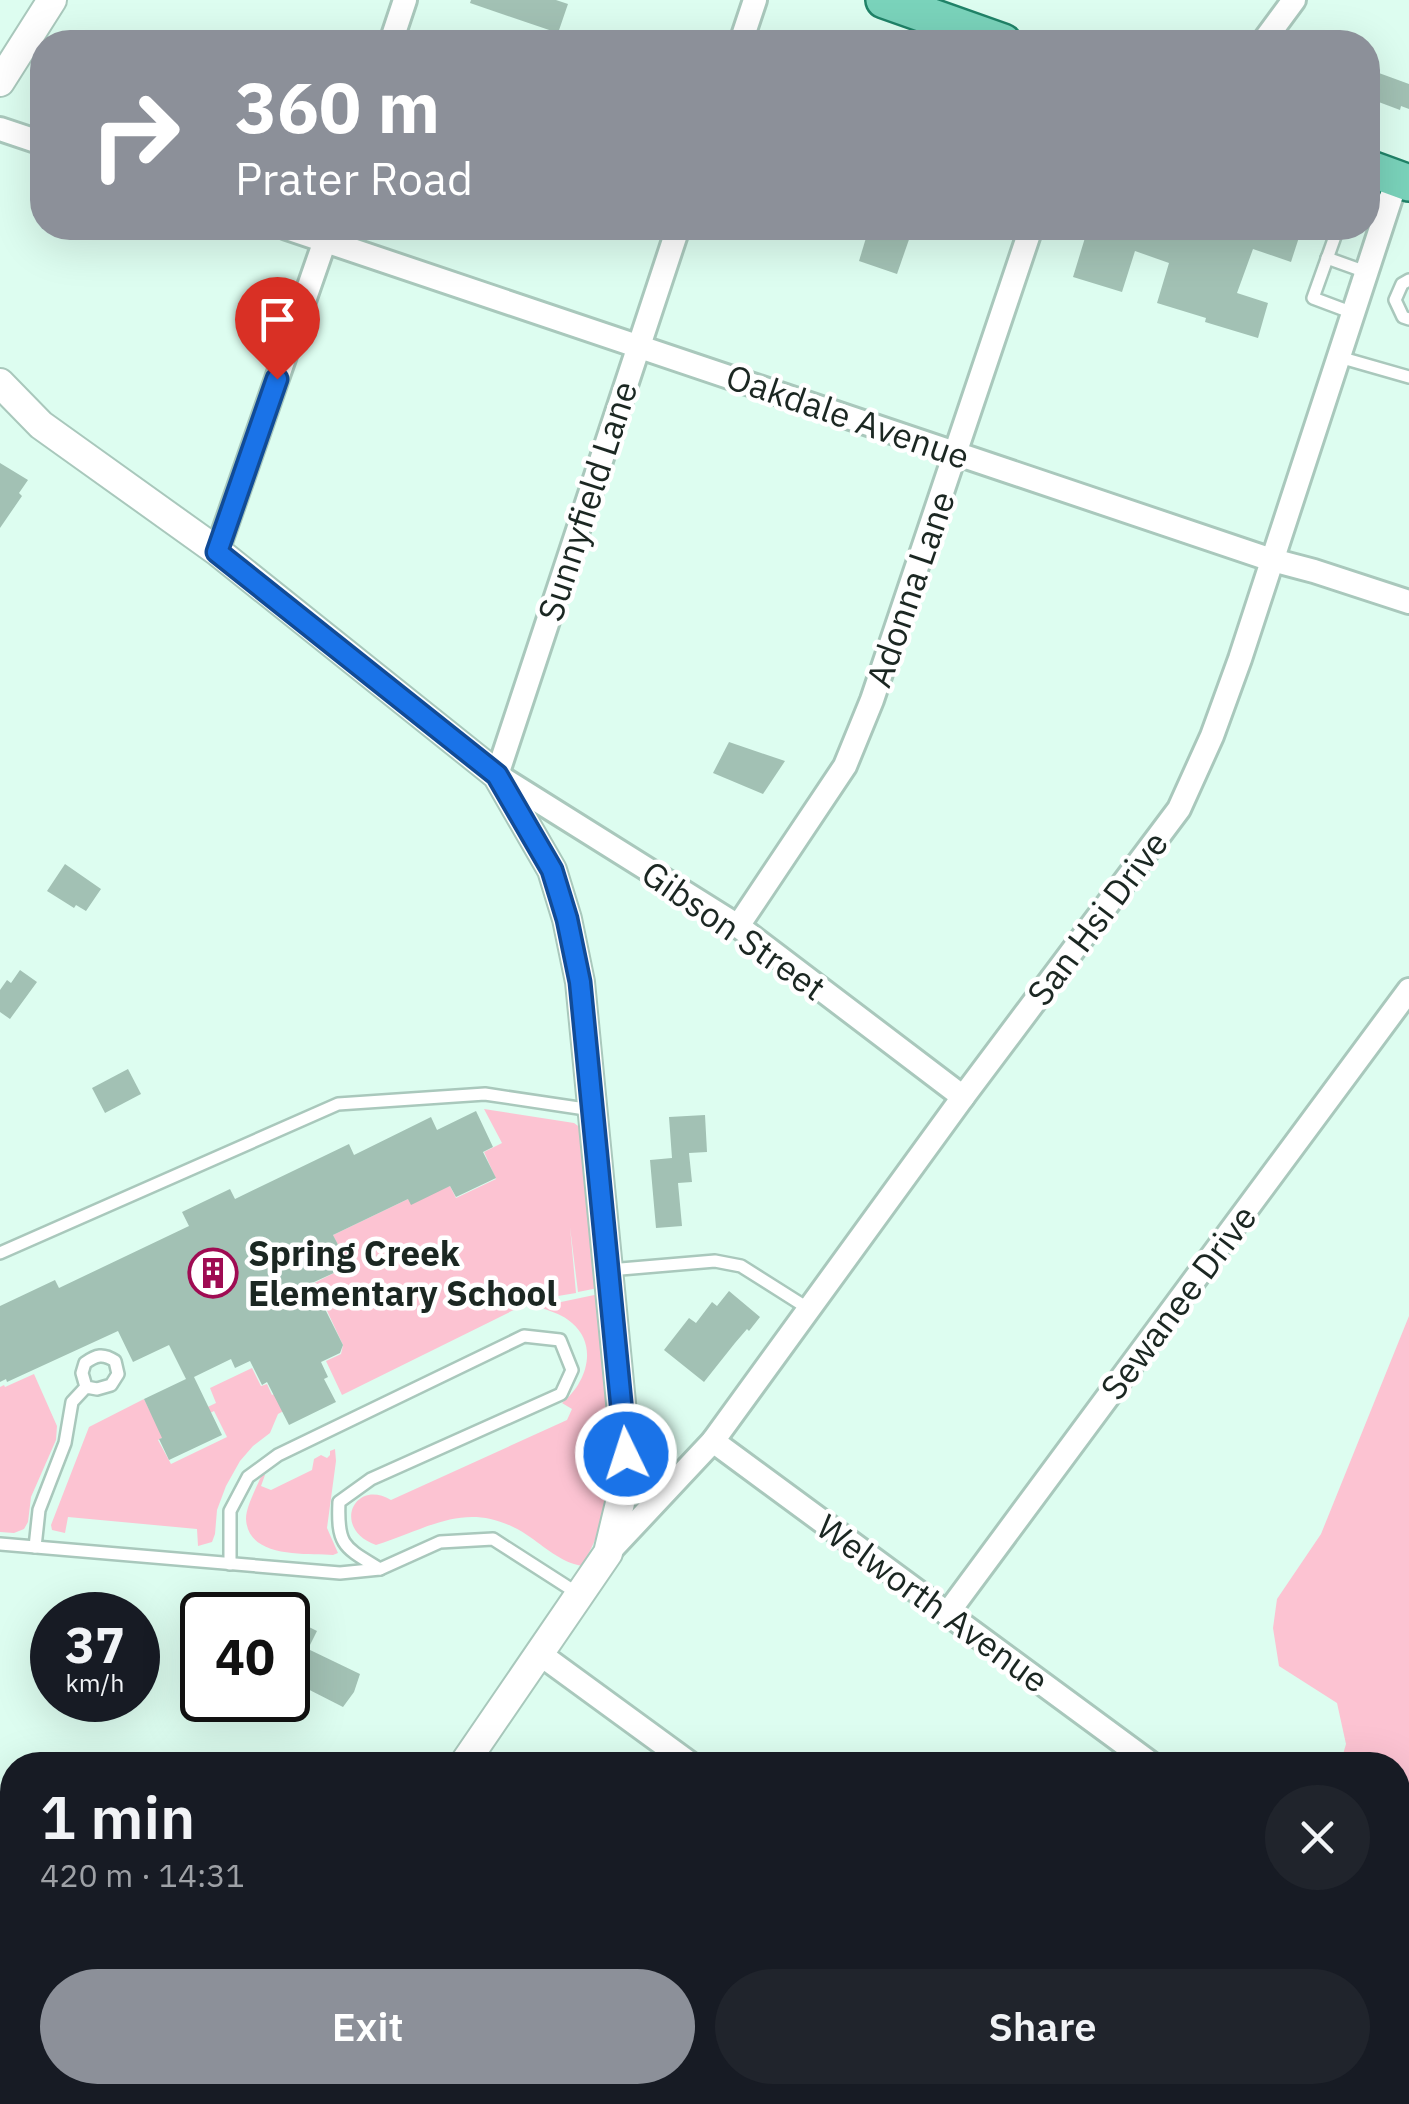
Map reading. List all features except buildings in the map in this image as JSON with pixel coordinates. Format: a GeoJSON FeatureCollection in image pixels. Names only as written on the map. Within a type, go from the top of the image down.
{"type":"FeatureCollection","features":[{"type":"Feature","properties":{"kind":"main road"},"geometry":{"type":"LineString","coordinates":[[884,0],[969,30]]}},
{"type":"Feature","properties":{"kind":"street"},"geometry":{"type":"LineString","coordinates":[[33,30],[52,0]]}},
{"type":"Feature","properties":{"kind":"street"},"geometry":{"type":"LineString","coordinates":[[394,30],[405,0]]}},
{"type":"Feature","properties":{"kind":"street"},"geometry":{"type":"LineString","coordinates":[[745,30],[755,0]]}},
{"type":"Feature","properties":{"kind":"street"},"geometry":{"type":"LineString","coordinates":[[1272,30],[1294,0]]}},
{"type":"Feature","properties":{"kind":"street"},"geometry":{"type":"LineString","coordinates":[[0,82],[30,35]]}},
{"type":"Feature","properties":{"kind":"street"},"geometry":{"type":"LineString","coordinates":[[0,129],[30,140]]}},
{"type":"Feature","properties":{"kind":"street","name":"San Hsi Drive"},"geometry":{"type":"LineString","coordinates":[[1380,219],[1391,177]]}},
{"type":"Feature","properties":{"kind":"street"},"geometry":{"type":"LineString","coordinates":[[217,552],[325,240]]}},
{"type":"Feature","properties":{"kind":"street","name":"Oakdale Avenue"},"geometry":{"type":"LineString","coordinates":[[344,240],[956,453],[1409,602]]}},
{"type":"Feature","properties":{"kind":"street","name":"Sunnyfield Lane"},"geometry":{"type":"LineString","coordinates":[[497,775],[674,240]]}},
{"type":"Feature","properties":{"kind":"street","name":"Adonna Lane"},"geometry":{"type":"LineString","coordinates":[[738,926],[845,766],[878,682],[1028,240]]}},
{"type":"Feature","properties":{"kind":"street","name":"San Hsi Drive"},"geometry":{"type":"LineString","coordinates":[[608,1553],[712,1442],[1179,809],[1212,736],[1374,240]]}},
{"type":"Feature","properties":{"kind":"street"},"geometry":{"type":"LineString","coordinates":[[0,383],[41,424],[217,552],[497,775],[552,870],[580,982],[626,1454],[608,1553],[472,1752]]}},
{"type":"Feature","properties":{"kind":"street","name":"Gibson Street"},"geometry":{"type":"LineString","coordinates":[[497,775],[738,926],[964,1096]]}},
{"type":"Feature","properties":{"kind":"street","name":"Sewanee Drive"},"geometry":{"type":"LineString","coordinates":[[947,1614],[1409,990]]}},
{"type":"Feature","properties":{"kind":"street","name":"Welworth Avenue"},"geometry":{"type":"LineString","coordinates":[[712,1442],[1135,1752]]}},
{"type":"Feature","properties":{"kind":"street"},"geometry":{"type":"LineString","coordinates":[[540,1654],[674,1752]]}},
{"type":"Feature","properties":{"kind":"lane"},"geometry":{"type":"LineString","coordinates":[[1334,240],[1313,298],[1353,313]]}},
{"type":"Feature","properties":{"kind":"lane"},"geometry":{"type":"LineString","coordinates":[[1327,258],[1366,272]]}},
{"type":"Feature","properties":{"kind":"lane"},"geometry":{"type":"LineString","coordinates":[[1409,280],[1402,284],[1396,300],[1403,317],[1409,319]]}},
{"type":"Feature","properties":{"kind":"lane"},"geometry":{"type":"LineString","coordinates":[[1339,357],[1409,378]]}},
{"type":"Feature","properties":{"kind":"lane"},"geometry":{"type":"LineString","coordinates":[[0,1253],[338,1104],[485,1094],[592,1110]]}},
{"type":"Feature","properties":{"kind":"lane"},"geometry":{"type":"LineString","coordinates":[[609,1270],[714,1262],[741,1266],[809,1308]]}},
{"type":"Feature","properties":{"kind":"lane"},"geometry":{"type":"LineString","coordinates":[[230,1564],[230,1511],[248,1477],[278,1455],[524,1336],[560,1340],[572,1370],[561,1394],[372,1479],[339,1502],[338,1530],[350,1551],[380,1569]]}},
{"type":"Feature","properties":{"kind":"lane"},"geometry":{"type":"LineString","coordinates":[[35,1547],[39,1510],[65,1444],[72,1402],[86,1387]]}},
{"type":"Feature","properties":{"kind":"lane"},"geometry":{"type":"LineString","coordinates":[[0,1544],[340,1573],[380,1569],[440,1542],[493,1539],[580,1595]]}},
{"type":"Feature","properties":{"kind":"shaded area"},"geometry":{"type":"Polygon","coordinates":[[[484,1109],[574,1123],[581,1128],[598,1288],[578,1292],[570,1227],[576,1293],[534,1300],[342,1395],[326,1361],[341,1354],[343,1345],[314,1283],[348,1266],[333,1235],[408,1199],[450,1186],[456,1198],[496,1179],[484,1152],[502,1143],[484,1109]]]}},
{"type":"Feature","properties":{"kind":"shaded area"},"geometry":{"type":"Polygon","coordinates":[[[599,1294],[611,1409],[611,1468],[602,1522],[582,1566],[560,1558],[506,1524],[487,1518],[450,1519],[376,1545],[362,1538],[351,1518],[358,1500],[378,1495],[391,1500],[567,1420],[572,1409],[562,1403],[583,1375],[585,1343],[572,1323],[542,1306],[599,1294]]]}},
{"type":"Feature","properties":{"kind":"shaded area"},"geometry":{"type":"Polygon","coordinates":[[[1409,1316],[1409,1752],[1344,1752],[1346,1744],[1337,1703],[1279,1666],[1273,1628],[1277,1599],[1321,1534],[1409,1316]]]}},
{"type":"Feature","properties":{"kind":"shaded area"},"geometry":{"type":"Polygon","coordinates":[[[252,1368],[261,1386],[267,1384],[272,1395],[281,1391],[289,1408],[278,1414],[270,1433],[240,1461],[217,1510],[212,1542],[198,1546],[197,1529],[68,1517],[65,1533],[52,1530],[89,1427],[144,1399],[159,1429],[181,1428],[158,1440],[171,1464],[227,1437],[214,1411],[204,1416],[193,1414],[216,1403],[210,1388],[252,1368]]]}},
{"type":"Feature","properties":{"kind":"shaded area"},"geometry":{"type":"Polygon","coordinates":[[[34,1374],[57,1426],[56,1440],[31,1497],[24,1529],[0,1532],[0,1387],[34,1374]]]}},
{"type":"Feature","properties":{"kind":"shaded area"},"geometry":{"type":"Polygon","coordinates":[[[335,1449],[327,1528],[338,1553],[280,1551],[257,1541],[249,1532],[246,1519],[262,1474],[265,1475],[261,1486],[271,1490],[312,1470],[314,1459],[321,1455],[327,1458],[335,1449]]]}},
{"type":"Feature","properties":{"kind":"place","name":"Spring Creek Elementary School"},"geometry":{"type":"Point","coordinates":[213,1273]}},
{"type":"Feature","properties":{"kind":"route"},"geometry":{"type":"LineString","coordinates":[[277,379],[217,552],[497,775],[552,870],[580,982],[626,1454]]}}]}
